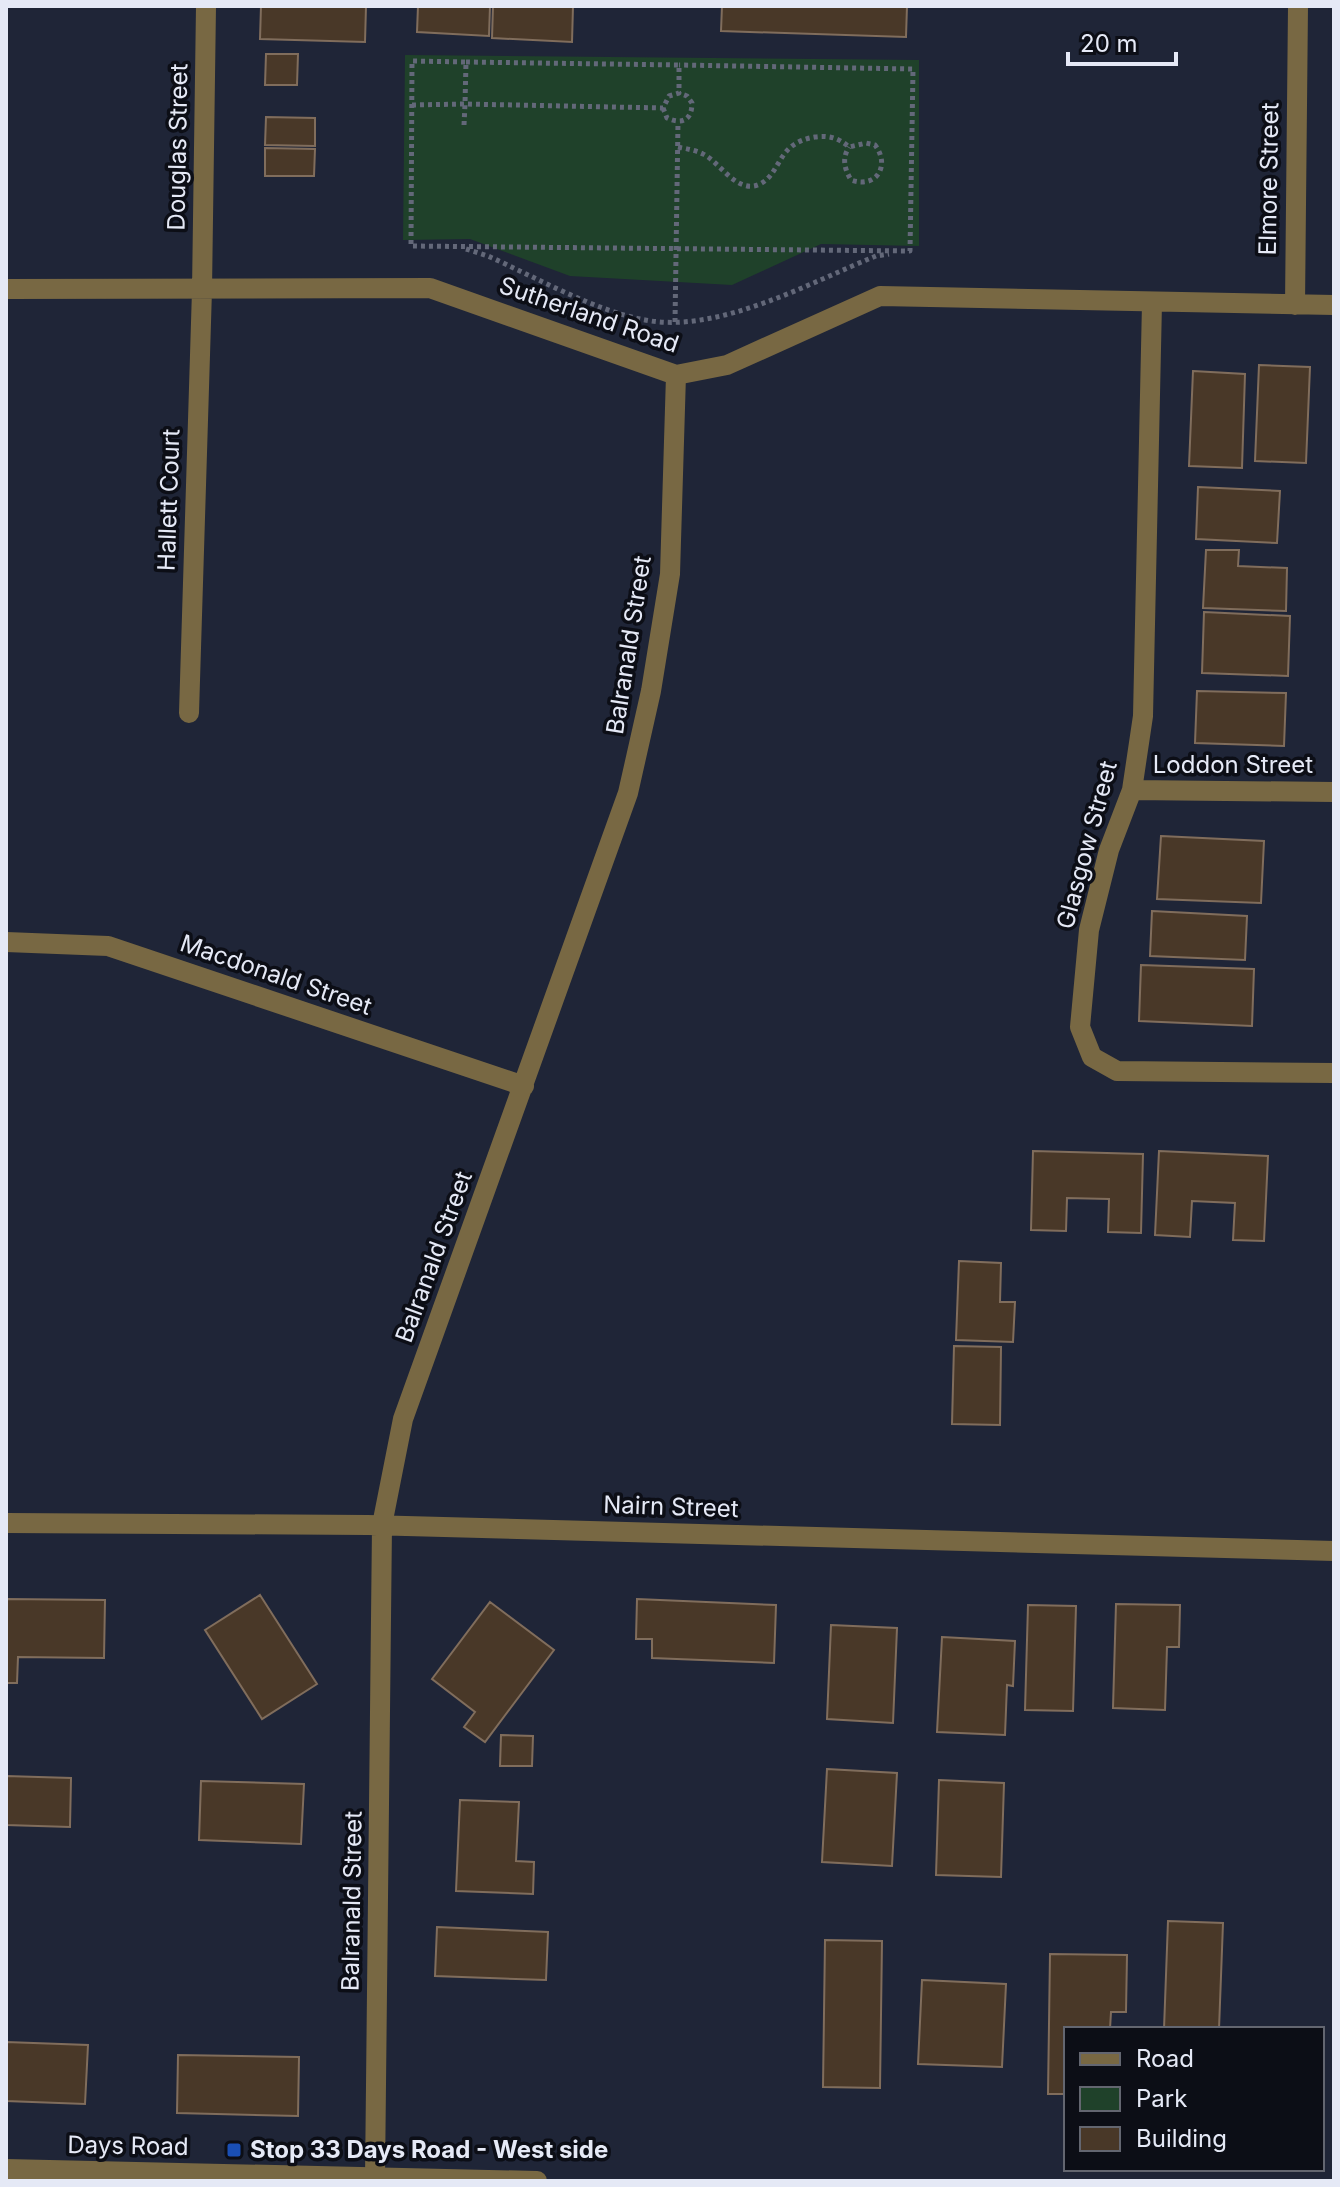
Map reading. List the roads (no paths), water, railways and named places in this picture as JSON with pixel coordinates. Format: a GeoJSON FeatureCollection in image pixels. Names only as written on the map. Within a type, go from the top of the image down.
{"type":"FeatureCollection","features":[{"type":"Feature","properties":{"kind":"street","name":"Douglas Street"},"geometry":{"type":"LineString","coordinates":[[202,290],[206,6]]}},
{"type":"Feature","properties":{"kind":"street","name":"Elmore Street"},"geometry":{"type":"LineString","coordinates":[[1295,305],[1298,6]]}},
{"type":"Feature","properties":{"kind":"street","name":"Sutherland Road"},"geometry":{"type":"LineString","coordinates":[[6,289],[430,288],[676,375],[727,365],[880,296],[1334,305]]}},
{"type":"Feature","properties":{"kind":"street","name":"Hallett Court"},"geometry":{"type":"LineString","coordinates":[[189,713],[202,290]]}},
{"type":"Feature","properties":{"kind":"street","name":"Glasgow Street"},"geometry":{"type":"LineString","coordinates":[[1152,303],[1143,716],[1132,790],[1109,850],[1089,930],[1080,1027],[1092,1057],[1117,1071],[1334,1073]]}},
{"type":"Feature","properties":{"kind":"street","name":"Balranald Street"},"geometry":{"type":"LineString","coordinates":[[375,2178],[382,1525],[403,1419],[628,793],[651,691],[670,574],[676,375]]}},
{"type":"Feature","properties":{"kind":"street","name":"Loddon Street"},"geometry":{"type":"LineString","coordinates":[[1132,790],[1334,792]]}},
{"type":"Feature","properties":{"kind":"street","name":"Macdonald Street"},"geometry":{"type":"LineString","coordinates":[[6,942],[108,946],[524,1086]]}},
{"type":"Feature","properties":{"kind":"street","name":"Nairn Street"},"geometry":{"type":"LineString","coordinates":[[6,1523],[382,1525],[1334,1551]]}},
{"type":"Feature","properties":{"kind":"street","name":"Days Road"},"geometry":{"type":"LineString","coordinates":[[6,2169],[537,2181]]}},
{"type":"Feature","properties":{"kind":"place","name":"Stop 33 Days Road - West side"},"geometry":{"type":"Point","coordinates":[234,2150]}}]}
